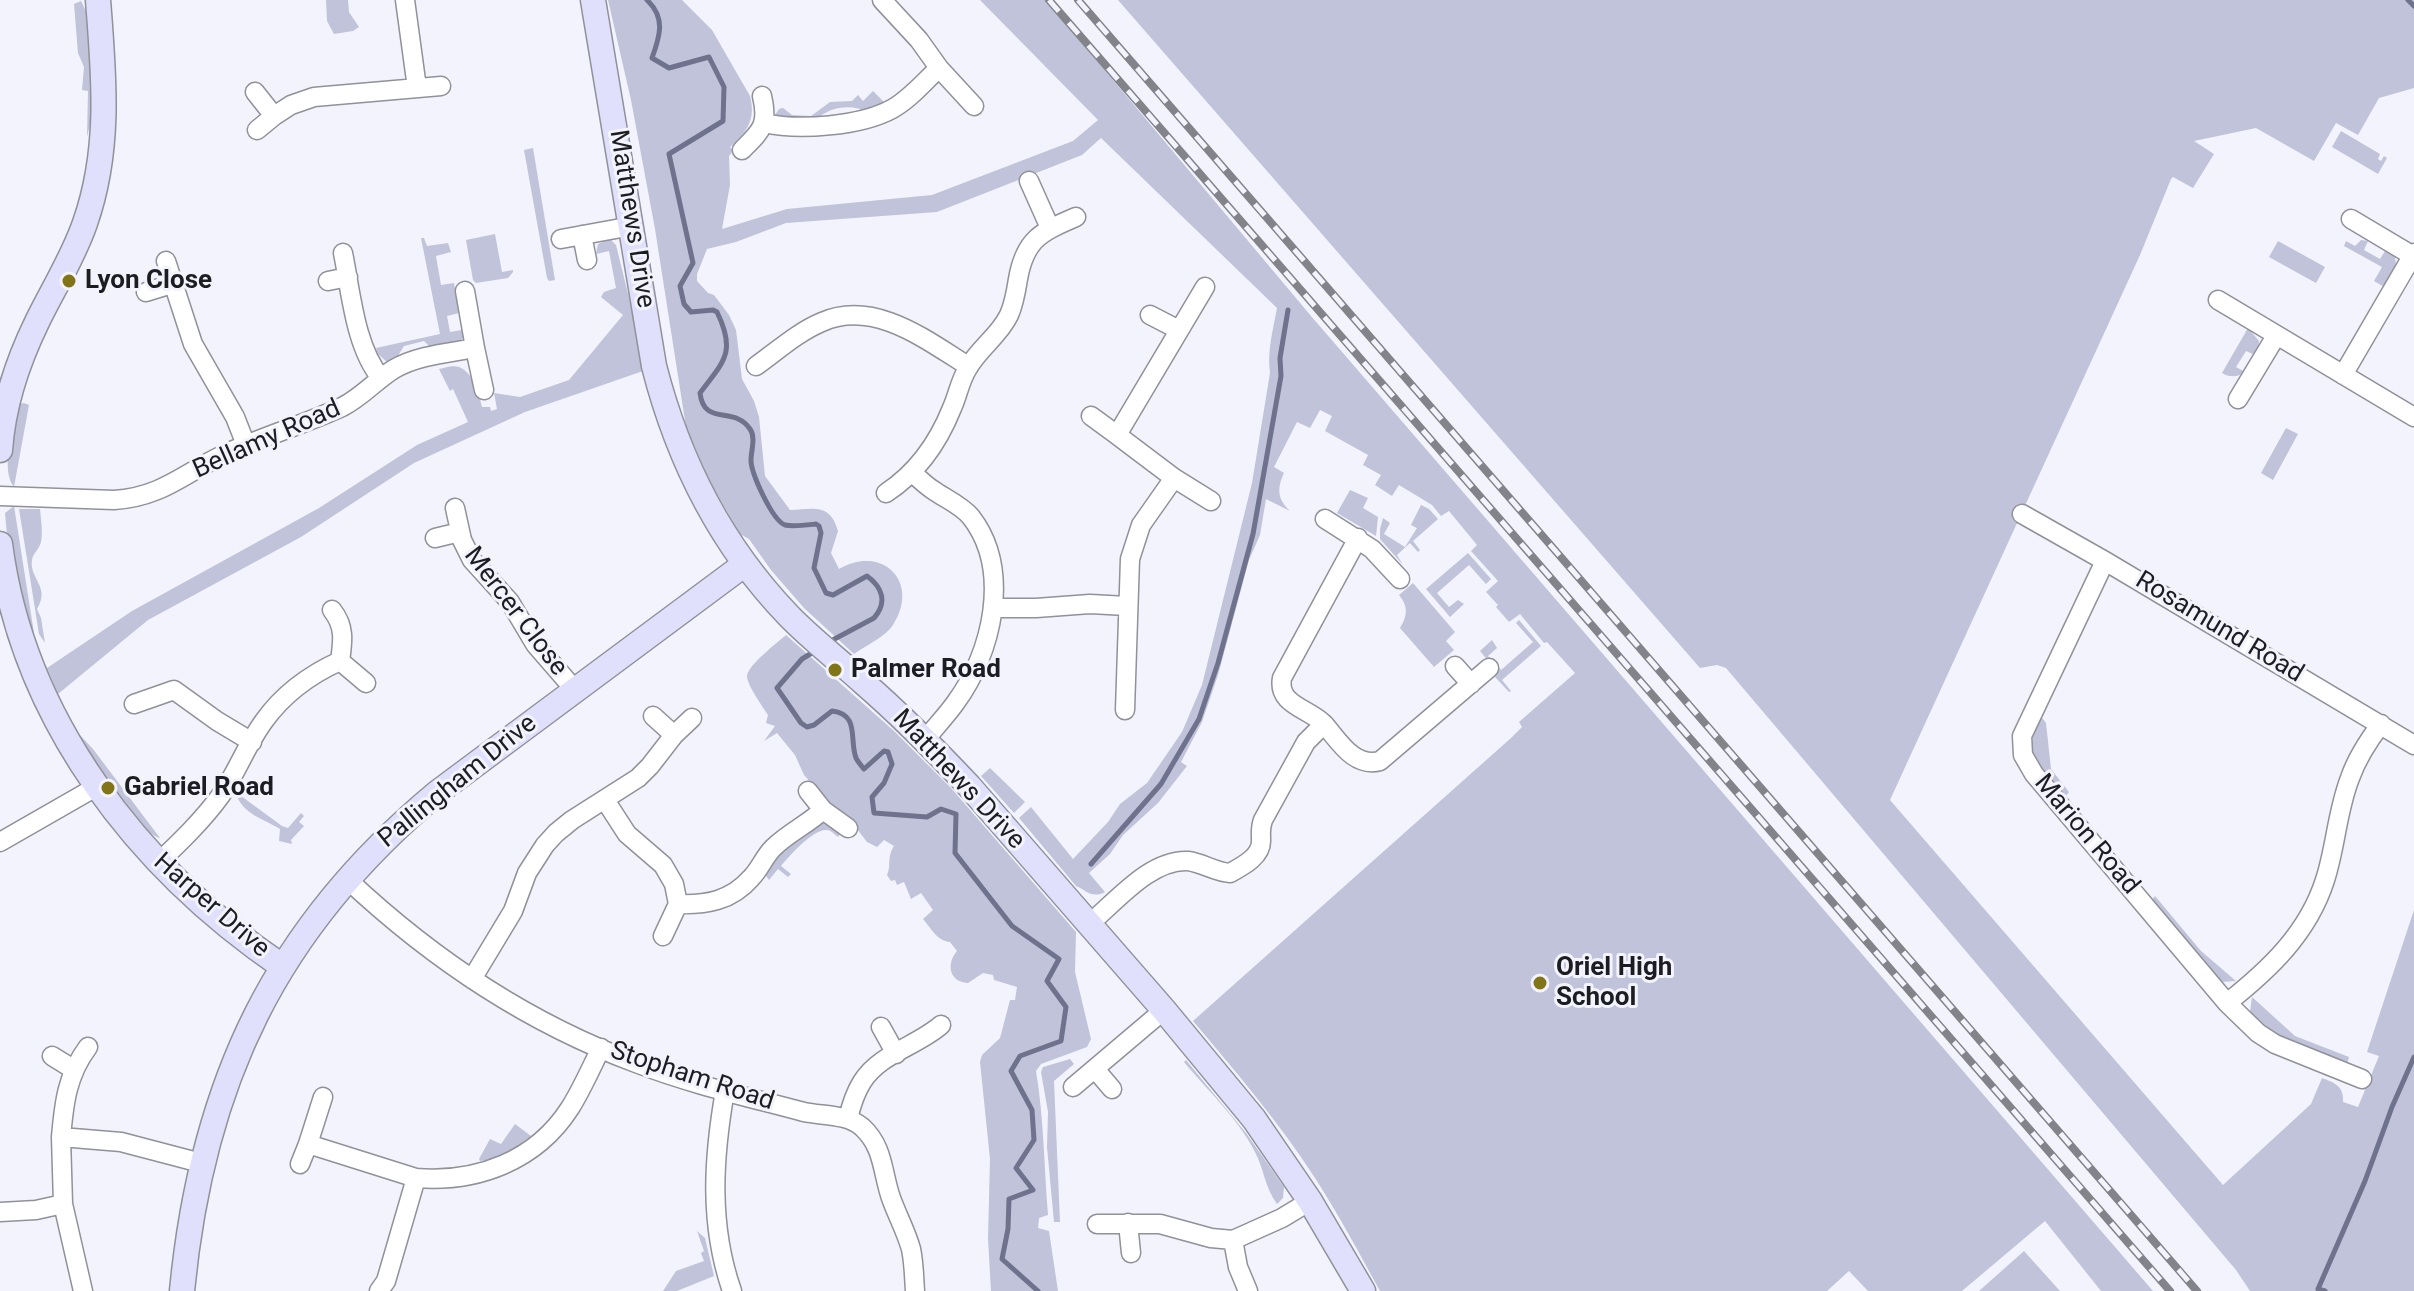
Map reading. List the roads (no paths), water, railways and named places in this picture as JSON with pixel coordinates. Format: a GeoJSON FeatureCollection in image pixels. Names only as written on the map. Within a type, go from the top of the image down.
{"type":"FeatureCollection","features":[{"type":"Feature","properties":{"kind":"street"},"geometry":{"type":"LineString","coordinates":[[0,450],[8,375],[74,252],[95,190],[105,96],[98,0]]}},
{"type":"Feature","properties":{"kind":"street"},"geometry":{"type":"LineString","coordinates":[[405,0],[417,88]]}},
{"type":"Feature","properties":{"kind":"street","name":"Matthews Drive"},"geometry":{"type":"LineString","coordinates":[[593,0],[654,366],[671,421],[698,488],[722,531],[787,614],[925,740],[969,786],[1164,1010],[1254,1119],[1310,1201],[1363,1291]]}},
{"type":"Feature","properties":{"kind":"street"},"geometry":{"type":"LineString","coordinates":[[882,0],[974,106]]}},
{"type":"Feature","properties":{"kind":"street"},"geometry":{"type":"LineString","coordinates":[[764,123],[814,127],[867,119],[894,108],[939,68]]}},
{"type":"Feature","properties":{"kind":"street"},"geometry":{"type":"LineString","coordinates":[[257,130],[291,105],[314,97],[441,86]]}},
{"type":"Feature","properties":{"kind":"street"},"geometry":{"type":"LineString","coordinates":[[255,92],[274,116]]}},
{"type":"Feature","properties":{"kind":"street"},"geometry":{"type":"LineString","coordinates":[[742,150],[764,123],[762,96]]}},
{"type":"Feature","properties":{"kind":"street"},"geometry":{"type":"LineString","coordinates":[[1029,181],[1050,228]]}},
{"type":"Feature","properties":{"kind":"street"},"geometry":{"type":"LineString","coordinates":[[886,493],[913,473],[940,434],[968,366],[1002,327],[1014,300],[1024,255],[1035,239],[1050,228],[1076,217]]}},
{"type":"Feature","properties":{"kind":"street"},"geometry":{"type":"LineString","coordinates":[[2343,375],[2413,254],[2351,219]]}},
{"type":"Feature","properties":{"kind":"street"},"geometry":{"type":"LineString","coordinates":[[561,239],[632,226]]}},
{"type":"Feature","properties":{"kind":"street"},"geometry":{"type":"LineString","coordinates":[[582,235],[587,260]]}},
{"type":"Feature","properties":{"kind":"street"},"geometry":{"type":"LineString","coordinates":[[343,253],[364,349],[381,378]]}},
{"type":"Feature","properties":{"kind":"street"},"geometry":{"type":"LineString","coordinates":[[166,261],[193,344],[235,417],[246,445]]}},
{"type":"Feature","properties":{"kind":"street"},"geometry":{"type":"LineString","coordinates":[[328,281],[348,277]]}},
{"type":"Feature","properties":{"kind":"street"},"geometry":{"type":"LineString","coordinates":[[146,292],[172,284]]}},
{"type":"Feature","properties":{"kind":"street"},"geometry":{"type":"LineString","coordinates":[[1117,435],[1205,287]]}},
{"type":"Feature","properties":{"kind":"street"},"geometry":{"type":"LineString","coordinates":[[465,291],[484,390]]}},
{"type":"Feature","properties":{"kind":"street"},"geometry":{"type":"LineString","coordinates":[[2218,300],[2414,417]]}},
{"type":"Feature","properties":{"kind":"street"},"geometry":{"type":"LineString","coordinates":[[755,341],[762,361],[824,321],[858,315],[912,331],[968,366]]}},
{"type":"Feature","properties":{"kind":"street"},"geometry":{"type":"LineString","coordinates":[[1150,315],[1179,330]]}},
{"type":"Feature","properties":{"kind":"street"},"geometry":{"type":"LineString","coordinates":[[2238,399],[2276,336]]}},
{"type":"Feature","properties":{"kind":"street","name":"Bellamy Road"},"geometry":{"type":"LineString","coordinates":[[0,496],[129,499],[155,492],[223,454],[342,407],[400,365],[475,348]]}},
{"type":"Feature","properties":{"kind":"street"},"geometry":{"type":"LineString","coordinates":[[1091,416],[1174,478],[1211,501]]}},
{"type":"Feature","properties":{"kind":"street"},"geometry":{"type":"LineString","coordinates":[[913,473],[960,507],[975,523],[992,573],[990,627],[974,671],[956,702],[925,740]]}},
{"type":"Feature","properties":{"kind":"street"},"geometry":{"type":"LineString","coordinates":[[1125,710],[1130,559],[1134,542],[1149,511],[1174,478]]}},
{"type":"Feature","properties":{"kind":"street","name":"Mercer Close"},"geometry":{"type":"LineString","coordinates":[[455,508],[460,532],[472,560],[510,602],[535,644],[574,689]]}},
{"type":"Feature","properties":{"kind":"street","name":"Rosamund Road"},"geometry":{"type":"LineString","coordinates":[[2022,514],[2414,745]]}},
{"type":"Feature","properties":{"kind":"street"},"geometry":{"type":"LineString","coordinates":[[1325,519],[1378,553],[1400,579]]}},
{"type":"Feature","properties":{"kind":"street","name":"Mercer Close"},"geometry":{"type":"LineString","coordinates":[[435,538],[460,532]]}},
{"type":"Feature","properties":{"kind":"street"},"geometry":{"type":"LineString","coordinates":[[1358,538],[1282,678],[1282,691],[1289,702],[1315,716],[1357,760],[1374,762],[1385,757],[1489,668]]}},
{"type":"Feature","properties":{"kind":"street","name":"Harper Drive"},"geometry":{"type":"LineString","coordinates":[[0,544],[8,618],[53,713],[96,787],[158,863],[202,905],[283,967]]}},
{"type":"Feature","properties":{"kind":"street","name":"Marion Road"},"geometry":{"type":"LineString","coordinates":[[2105,561],[2022,736],[2023,755],[2034,774],[2227,1003],[2258,1033],[2275,1044],[2362,1079]]}},
{"type":"Feature","properties":{"kind":"street","name":"Pallingham Drive"},"geometry":{"type":"LineString","coordinates":[[182,1291],[190,1217],[201,1163],[224,1089],[260,1007],[311,925],[347,879],[390,833],[437,793],[745,564]]}},
{"type":"Feature","properties":{"kind":"street"},"geometry":{"type":"LineString","coordinates":[[993,608],[1090,604],[1127,606]]}},
{"type":"Feature","properties":{"kind":"street"},"geometry":{"type":"LineString","coordinates":[[332,610],[343,633],[340,661]]}},
{"type":"Feature","properties":{"kind":"street"},"geometry":{"type":"LineString","coordinates":[[340,661],[366,683]]}},
{"type":"Feature","properties":{"kind":"street"},"geometry":{"type":"LineString","coordinates":[[158,863],[219,798],[263,722],[283,698],[307,678],[340,661]]}},
{"type":"Feature","properties":{"kind":"street"},"geometry":{"type":"LineString","coordinates":[[1455,666],[1471,684]]}},
{"type":"Feature","properties":{"kind":"street"},"geometry":{"type":"LineString","coordinates":[[174,690],[175,671]]}},
{"type":"Feature","properties":{"kind":"street"},"geometry":{"type":"LineString","coordinates":[[174,690],[252,742]]}},
{"type":"Feature","properties":{"kind":"street"},"geometry":{"type":"LineString","coordinates":[[134,704],[174,690]]}},
{"type":"Feature","properties":{"kind":"street"},"geometry":{"type":"LineString","coordinates":[[653,716],[674,735]]}},
{"type":"Feature","properties":{"kind":"street"},"geometry":{"type":"LineString","coordinates":[[472,979],[513,911],[527,873],[545,845],[572,820],[644,773],[692,718]]}},
{"type":"Feature","properties":{"kind":"street"},"geometry":{"type":"LineString","coordinates":[[1089,924],[1147,874],[1165,864],[1193,862],[1230,873],[1253,858],[1261,847],[1260,827],[1263,820],[1306,742],[1324,724]]}},
{"type":"Feature","properties":{"kind":"street"},"geometry":{"type":"LineString","coordinates":[[2227,1003],[2275,962],[2308,919],[2325,880],[2350,778],[2362,751],[2381,724]]}},
{"type":"Feature","properties":{"kind":"street"},"geometry":{"type":"LineString","coordinates":[[0,842],[96,787]]}},
{"type":"Feature","properties":{"kind":"street"},"geometry":{"type":"LineString","coordinates":[[808,791],[823,810],[848,828]]}},
{"type":"Feature","properties":{"kind":"street"},"geometry":{"type":"LineString","coordinates":[[605,800],[627,834],[667,869],[674,884],[678,904],[663,936]]}},
{"type":"Feature","properties":{"kind":"street"},"geometry":{"type":"LineString","coordinates":[[678,904],[707,904],[732,894],[753,877],[779,842],[823,810]]}},
{"type":"Feature","properties":{"kind":"street","name":"Stopham Road"},"geometry":{"type":"LineString","coordinates":[[347,879],[446,961],[549,1024],[636,1063],[725,1091],[817,1115],[848,1119]]}},
{"type":"Feature","properties":{"kind":"street"},"geometry":{"type":"LineString","coordinates":[[1073,1087],[1164,1010]]}},
{"type":"Feature","properties":{"kind":"street"},"geometry":{"type":"LineString","coordinates":[[915,1291],[911,1250],[890,1196],[878,1147],[864,1130],[848,1119],[862,1083],[881,1062],[941,1025]]}},
{"type":"Feature","properties":{"kind":"street"},"geometry":{"type":"LineString","coordinates":[[881,1027],[896,1054]]}},
{"type":"Feature","properties":{"kind":"street"},"geometry":{"type":"LineString","coordinates":[[83,1291],[63,1204],[61,1137],[66,1092],[73,1069],[88,1047]]}},
{"type":"Feature","properties":{"kind":"street"},"geometry":{"type":"LineString","coordinates":[[308,1144],[416,1178],[452,1179],[486,1172],[504,1166],[529,1151],[558,1124],[569,1110],[601,1048]]}},
{"type":"Feature","properties":{"kind":"street"},"geometry":{"type":"LineString","coordinates":[[52,1056],[73,1069]]}},
{"type":"Feature","properties":{"kind":"street"},"geometry":{"type":"LineString","coordinates":[[1095,1069],[1112,1089]]}},
{"type":"Feature","properties":{"kind":"street"},"geometry":{"type":"LineString","coordinates":[[725,1091],[714,1177],[717,1229],[732,1291]]}},
{"type":"Feature","properties":{"kind":"street"},"geometry":{"type":"LineString","coordinates":[[300,1164],[323,1097]]}},
{"type":"Feature","properties":{"kind":"street"},"geometry":{"type":"LineString","coordinates":[[61,1137],[121,1142],[201,1163]]}},
{"type":"Feature","properties":{"kind":"street"},"geometry":{"type":"LineString","coordinates":[[379,1291],[386,1281],[416,1178]]}},
{"type":"Feature","properties":{"kind":"street"},"geometry":{"type":"LineString","coordinates":[[1097,1224],[1160,1224],[1211,1238],[1233,1240],[1310,1201]]}},
{"type":"Feature","properties":{"kind":"street"},"geometry":{"type":"LineString","coordinates":[[0,1212],[20,1212],[63,1204]]}},
{"type":"Feature","properties":{"kind":"street"},"geometry":{"type":"LineString","coordinates":[[1128,1223],[1131,1253]]}},
{"type":"Feature","properties":{"kind":"street"},"geometry":{"type":"LineString","coordinates":[[1233,1240],[1238,1267],[1248,1291]]}},
{"type":"Feature","properties":{"kind":"waterway"},"geometry":{"type":"LineString","coordinates":[[647,0],[657,14],[660,28],[652,58],[669,68],[709,57],[724,87],[723,121],[669,154],[693,263],[680,286],[684,304],[691,312],[717,312],[726,338],[721,365],[700,393],[703,403],[713,413],[743,422],[752,432],[754,475],[774,515],[788,526],[819,526],[821,533],[814,568],[826,593],[833,595],[867,576],[881,595],[881,606],[874,618],[827,643]]}},
{"type":"Feature","properties":{"kind":"waterway"},"geometry":{"type":"LineString","coordinates":[[2408,0],[2414,6]]}},
{"type":"Feature","properties":{"kind":"waterway"},"geometry":{"type":"LineString","coordinates":[[1091,864],[1161,784],[1199,719],[1218,663],[1253,534],[1281,376],[1280,358],[1288,310]]}},
{"type":"Feature","properties":{"kind":"waterway"},"geometry":{"type":"LineString","coordinates":[[815,651],[802,659],[777,688],[801,723],[807,727],[814,725],[832,711],[847,717],[856,758],[864,769],[884,751],[888,752],[892,764],[884,783],[872,797],[874,813],[927,817],[941,809],[956,814],[955,853],[1012,926],[1059,959],[1047,981],[1066,1007],[1061,1041],[1020,1056],[1011,1071],[1032,1110],[1034,1140],[1016,1168],[1033,1190],[1009,1199],[1008,1229],[1002,1259],[1038,1291]]}},
{"type":"Feature","properties":{"kind":"waterway"},"geometry":{"type":"LineString","coordinates":[[2325,1291],[2318,1289],[2414,1057]]}},
{"type":"Feature","properties":{"kind":"railway"},"geometry":{"type":"LineString","coordinates":[[1049,0],[2170,1291]]}},
{"type":"Feature","properties":{"kind":"railway"},"geometry":{"type":"LineString","coordinates":[[1078,0],[2197,1291]]}},
{"type":"Feature","properties":{"kind":"place","name":"Lyon Close"},"geometry":{"type":"Point","coordinates":[69,281]}},
{"type":"Feature","properties":{"kind":"place","name":"Palmer Road"},"geometry":{"type":"Point","coordinates":[835,670]}},
{"type":"Feature","properties":{"kind":"place","name":"Gabriel Road"},"geometry":{"type":"Point","coordinates":[108,788]}},
{"type":"Feature","properties":{"kind":"place","name":"Oriel High School"},"geometry":{"type":"Point","coordinates":[1540,983]}}]}
